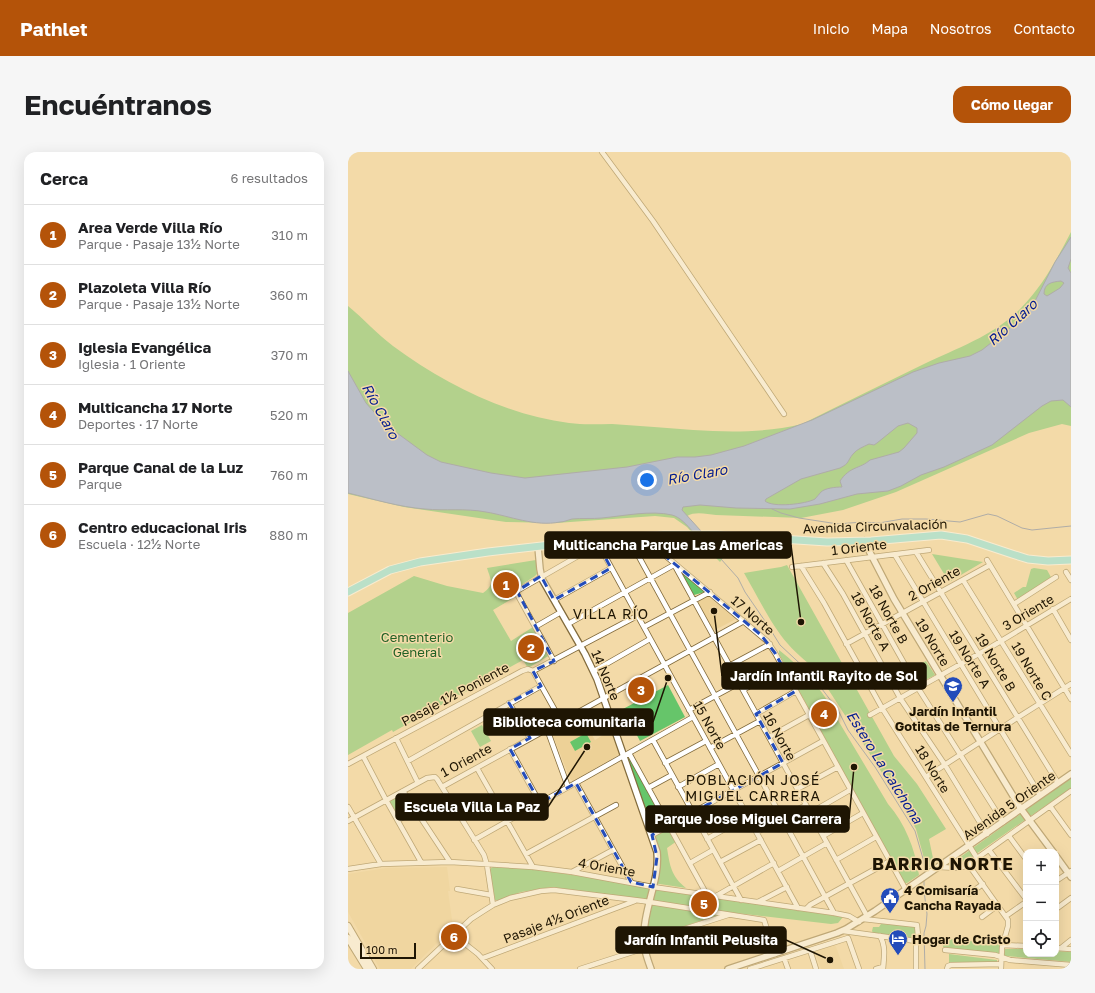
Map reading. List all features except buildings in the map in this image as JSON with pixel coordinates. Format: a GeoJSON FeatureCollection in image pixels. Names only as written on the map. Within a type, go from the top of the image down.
{"type":"FeatureCollection","features":[{"type":"Feature","properties":{"kind":"main road","name":"Avenida Circunvalación"},"geometry":{"type":"LineString","coordinates":[[348,592],[384,573],[405,565],[428,560],[612,538],[717,535],[813,542],[864,541],[924,535],[947,535],[972,540],[1028,559],[1048,561],[1071,560]]}},
{"type":"Feature","properties":{"kind":"main road"},"geometry":{"type":"LineString","coordinates":[[348,926],[373,969]]}},
{"type":"Feature","properties":{"kind":"main road"},"geometry":{"type":"LineString","coordinates":[[349,940],[367,969]]}},
{"type":"Feature","properties":{"kind":"street"},"geometry":{"type":"LineString","coordinates":[[602,152],[653,221],[784,414]]}},
{"type":"Feature","properties":{"kind":"street","name":"19 Norte"},"geometry":{"type":"LineString","coordinates":[[864,541],[871,558],[902,613],[980,742],[1021,809],[1051,849]]}},
{"type":"Feature","properties":{"kind":"street","name":"17 Norte"},"geometry":{"type":"LineString","coordinates":[[606,551],[610,548],[633,546],[650,545],[656,547],[770,644],[906,890]]}},
{"type":"Feature","properties":{"kind":"street"},"geometry":{"type":"LineString","coordinates":[[633,546],[834,913]]}},
{"type":"Feature","properties":{"kind":"street","name":"14 Norte"},"geometry":{"type":"LineString","coordinates":[[538,547],[541,576],[594,671],[627,755],[652,835],[657,857],[657,869],[644,925],[644,945],[651,969]]}},
{"type":"Feature","properties":{"kind":"street"},"geometry":{"type":"LineString","coordinates":[[554,661],[517,594],[517,591],[592,548]]}},
{"type":"Feature","properties":{"kind":"street","name":"1 Oriente"},"geometry":{"type":"LineString","coordinates":[[792,566],[871,558],[929,550]]}},
{"type":"Feature","properties":{"kind":"street","name":"15 Norte"},"geometry":{"type":"LineString","coordinates":[[606,551],[605,557],[798,908]]}},
{"type":"Feature","properties":{"kind":"street","name":"19 Norte B"},"geometry":{"type":"LineString","coordinates":[[916,552],[1058,783]]}},
{"type":"Feature","properties":{"kind":"street","name":"19 Norte A"},"geometry":{"type":"LineString","coordinates":[[895,554],[922,602],[1040,795]]}},
{"type":"Feature","properties":{"kind":"street","name":"18 Norte B"},"geometry":{"type":"LineString","coordinates":[[846,560],[918,688],[1003,822]]}},
{"type":"Feature","properties":{"kind":"street"},"geometry":{"type":"LineString","coordinates":[[987,560],[1071,699]]}},
{"type":"Feature","properties":{"kind":"street","name":"18 Norte A"},"geometry":{"type":"LineString","coordinates":[[823,563],[865,633],[900,698],[945,765],[986,834]]}},
{"type":"Feature","properties":{"kind":"street","name":"2 Oriente"},"geometry":{"type":"LineString","coordinates":[[846,644],[990,565]]}},
{"type":"Feature","properties":{"kind":"street","name":"16 Norte"},"geometry":{"type":"LineString","coordinates":[[650,578],[674,566],[849,883],[863,919]]}},
{"type":"Feature","properties":{"kind":"street","name":"18 Norte"},"geometry":{"type":"LineString","coordinates":[[801,566],[882,708],[977,858]]}},
{"type":"Feature","properties":{"kind":"street"},"geometry":{"type":"LineString","coordinates":[[554,600],[612,568]]}},
{"type":"Feature","properties":{"kind":"street"},"geometry":{"type":"LineString","coordinates":[[1066,572],[1071,580]]}},
{"type":"Feature","properties":{"kind":"street"},"geometry":{"type":"LineString","coordinates":[[1014,604],[1056,577]]}},
{"type":"Feature","properties":{"kind":"street"},"geometry":{"type":"LineString","coordinates":[[568,624],[650,578]]}},
{"type":"Feature","properties":{"kind":"street","name":"19 Norte C"},"geometry":{"type":"LineString","coordinates":[[963,580],[1071,754]]}},
{"type":"Feature","properties":{"kind":"street"},"geometry":{"type":"LineString","coordinates":[[644,627],[710,592]]}},
{"type":"Feature","properties":{"kind":"street","name":"3 Oriente"},"geometry":{"type":"LineString","coordinates":[[870,714],[961,664],[1071,599]]}},
{"type":"Feature","properties":{"kind":"street"},"geometry":{"type":"LineString","coordinates":[[1052,610],[1071,640]]}},
{"type":"Feature","properties":{"kind":"street"},"geometry":{"type":"LineString","coordinates":[[535,627],[561,612]]}},
{"type":"Feature","properties":{"kind":"street","name":"Pasaje 1½ Poniente"},"geometry":{"type":"LineString","coordinates":[[348,764],[522,671],[528,669],[533,671],[638,616]]}},
{"type":"Feature","properties":{"kind":"street","name":"1 Oriente"},"geometry":{"type":"LineString","coordinates":[[348,821],[429,777],[433,777],[437,780],[442,787],[744,621]]}},
{"type":"Feature","properties":{"kind":"street"},"geometry":{"type":"LineString","coordinates":[[594,671],[650,639]]}},
{"type":"Feature","properties":{"kind":"street"},"geometry":{"type":"LineString","coordinates":[[729,666],[770,644]]}},
{"type":"Feature","properties":{"kind":"street"},"geometry":{"type":"LineString","coordinates":[[743,690],[783,667]]}},
{"type":"Feature","properties":{"kind":"street"},"geometry":{"type":"LineString","coordinates":[[533,671],[561,721]]}},
{"type":"Feature","properties":{"kind":"street"},"geometry":{"type":"LineString","coordinates":[[689,710],[739,683]]}},
{"type":"Feature","properties":{"kind":"street"},"geometry":{"type":"LineString","coordinates":[[926,778],[1071,684]]}},
{"type":"Feature","properties":{"kind":"street"},"geometry":{"type":"LineString","coordinates":[[408,761],[541,686]]}},
{"type":"Feature","properties":{"kind":"street"},"geometry":{"type":"LineString","coordinates":[[756,714],[796,691]]}},
{"type":"Feature","properties":{"kind":"street"},"geometry":{"type":"LineString","coordinates":[[509,703],[530,738]]}},
{"type":"Feature","properties":{"kind":"street"},"geometry":{"type":"LineString","coordinates":[[769,737],[809,715]]}},
{"type":"Feature","properties":{"kind":"street"},"geometry":{"type":"LineString","coordinates":[[474,840],[694,717]]}},
{"type":"Feature","properties":{"kind":"street"},"geometry":{"type":"LineString","coordinates":[[710,748],[760,721]]}},
{"type":"Feature","properties":{"kind":"street"},"geometry":{"type":"LineString","coordinates":[[547,729],[568,787]]}},
{"type":"Feature","properties":{"kind":"street"},"geometry":{"type":"LineString","coordinates":[[396,738],[418,783]]}},
{"type":"Feature","properties":{"kind":"street"},"geometry":{"type":"LineString","coordinates":[[653,740],[741,900]]}},
{"type":"Feature","properties":{"kind":"street"},"geometry":{"type":"LineString","coordinates":[[665,763],[706,741]]}},
{"type":"Feature","properties":{"kind":"street"},"geometry":{"type":"LineString","coordinates":[[652,835],[823,741]]}},
{"type":"Feature","properties":{"kind":"street"},"geometry":{"type":"LineString","coordinates":[[510,749],[540,803]]}},
{"type":"Feature","properties":{"kind":"street"},"geometry":{"type":"LineString","coordinates":[[627,755],[648,788],[707,895]]}},
{"type":"Feature","properties":{"kind":"street"},"geometry":{"type":"LineString","coordinates":[[363,756],[421,862]]}},
{"type":"Feature","properties":{"kind":"street"},"geometry":{"type":"LineString","coordinates":[[678,787],[719,764]]}},
{"type":"Feature","properties":{"kind":"street"},"geometry":{"type":"LineString","coordinates":[[797,789],[838,767]]}},
{"type":"Feature","properties":{"kind":"street"},"geometry":{"type":"LineString","coordinates":[[477,768],[533,867]]}},
{"type":"Feature","properties":{"kind":"street","name":"Avenida 5 Oriente"},"geometry":{"type":"LineString","coordinates":[[728,969],[843,931],[906,890],[1071,774]]}},
{"type":"Feature","properties":{"kind":"street"},"geometry":{"type":"LineString","coordinates":[[648,788],[672,775]]}},
{"type":"Feature","properties":{"kind":"street"},"geometry":{"type":"LineString","coordinates":[[576,783],[631,882]]}},
{"type":"Feature","properties":{"kind":"street"},"geometry":{"type":"LineString","coordinates":[[442,787],[484,855],[493,905]]}},
{"type":"Feature","properties":{"kind":"street"},"geometry":{"type":"LineString","coordinates":[[810,813],[850,790]]}},
{"type":"Feature","properties":{"kind":"street"},"geometry":{"type":"LineString","coordinates":[[403,791],[450,862]]}},
{"type":"Feature","properties":{"kind":"street","name":"Avenida 5 Oriente"},"geometry":{"type":"LineString","coordinates":[[939,867],[957,868],[968,864],[1071,792]]}},
{"type":"Feature","properties":{"kind":"street"},"geometry":{"type":"LineString","coordinates":[[462,819],[496,800]]}},
{"type":"Feature","properties":{"kind":"street"},"geometry":{"type":"LineString","coordinates":[[526,854],[616,805]]}},
{"type":"Feature","properties":{"kind":"street"},"geometry":{"type":"LineString","coordinates":[[757,832],[806,805]]}},
{"type":"Feature","properties":{"kind":"street"},"geometry":{"type":"LineString","coordinates":[[1050,806],[1071,835]]}},
{"type":"Feature","properties":{"kind":"street"},"geometry":{"type":"LineString","coordinates":[[348,807],[381,864]]}},
{"type":"Feature","properties":{"kind":"street"},"geometry":{"type":"LineString","coordinates":[[398,820],[417,810]]}},
{"type":"Feature","properties":{"kind":"street"},"geometry":{"type":"LineString","coordinates":[[823,836],[863,814]]}},
{"type":"Feature","properties":{"kind":"street"},"geometry":{"type":"LineString","coordinates":[[707,839],[748,816]]}},
{"type":"Feature","properties":{"kind":"street"},"geometry":{"type":"LineString","coordinates":[[1009,836],[1023,855]]}},
{"type":"Feature","properties":{"kind":"street"},"geometry":{"type":"LineString","coordinates":[[836,860],[876,837]]}},
{"type":"Feature","properties":{"kind":"street"},"geometry":{"type":"LineString","coordinates":[[720,862],[761,840]]}},
{"type":"Feature","properties":{"kind":"street"},"geometry":{"type":"LineString","coordinates":[[778,871],[827,844]]}},
{"type":"Feature","properties":{"kind":"street"},"geometry":{"type":"LineString","coordinates":[[572,872],[613,850]]}},
{"type":"Feature","properties":{"kind":"street"},"geometry":{"type":"LineString","coordinates":[[690,864],[713,850]]}},
{"type":"Feature","properties":{"kind":"street"},"geometry":{"type":"LineString","coordinates":[[989,850],[1023,895]]}},
{"type":"Feature","properties":{"kind":"street"},"geometry":{"type":"LineString","coordinates":[[1059,860],[1070,873],[1059,879]]}},
{"type":"Feature","properties":{"kind":"street"},"geometry":{"type":"LineString","coordinates":[[806,909],[825,896],[890,861]]}},
{"type":"Feature","properties":{"kind":"street","name":"4 Oriente"},"geometry":{"type":"LineString","coordinates":[[348,869],[381,864],[421,862],[450,862],[533,867],[572,872],[653,887],[834,913],[863,919],[915,924],[917,926],[918,936],[916,941]]}},
{"type":"Feature","properties":{"kind":"street"},"geometry":{"type":"LineString","coordinates":[[716,896],[774,863]]}},
{"type":"Feature","properties":{"kind":"street"},"geometry":{"type":"LineString","coordinates":[[947,969],[951,964],[1001,967],[1003,945],[1008,924],[1006,916],[968,864]]}},
{"type":"Feature","properties":{"kind":"street"},"geometry":{"type":"LineString","coordinates":[[969,894],[983,884]]}},
{"type":"Feature","properties":{"kind":"street"},"geometry":{"type":"LineString","coordinates":[[758,902],[787,887]]}},
{"type":"Feature","properties":{"kind":"street"},"geometry":{"type":"LineString","coordinates":[[457,889],[491,895]]}},
{"type":"Feature","properties":{"kind":"street"},"geometry":{"type":"LineString","coordinates":[[418,969],[472,919],[493,905],[519,896],[541,891],[554,890],[764,920],[774,954]]}},
{"type":"Feature","properties":{"kind":"street"},"geometry":{"type":"LineString","coordinates":[[1059,907],[1071,898]]}},
{"type":"Feature","properties":{"kind":"street","name":"Pasaje 4½ Oriente"},"geometry":{"type":"LineString","coordinates":[[482,958],[636,901]]}},
{"type":"Feature","properties":{"kind":"street"},"geometry":{"type":"LineString","coordinates":[[1006,916],[1023,904]]}},
{"type":"Feature","properties":{"kind":"street"},"geometry":{"type":"LineString","coordinates":[[982,917],[998,905]]}},
{"type":"Feature","properties":{"kind":"street"},"geometry":{"type":"LineString","coordinates":[[580,969],[729,914]]}},
{"type":"Feature","properties":{"kind":"street"},"geometry":{"type":"LineString","coordinates":[[843,931],[916,941],[916,969]]}},
{"type":"Feature","properties":{"kind":"street"},"geometry":{"type":"LineString","coordinates":[[454,935],[482,958],[492,969]]}},
{"type":"Feature","properties":{"kind":"street"},"geometry":{"type":"LineString","coordinates":[[876,969],[883,968],[884,950],[883,942],[880,936]]}},
{"type":"Feature","properties":{"kind":"street"},"geometry":{"type":"LineString","coordinates":[[750,969],[761,967],[784,958],[848,938],[859,969]]}},
{"type":"Feature","properties":{"kind":"street"},"geometry":{"type":"LineString","coordinates":[[349,940],[358,942]]}},
{"type":"Feature","properties":{"kind":"street"},"geometry":{"type":"LineString","coordinates":[[1059,947],[1071,940]]}},
{"type":"Feature","properties":{"kind":"street"},"geometry":{"type":"LineString","coordinates":[[1003,945],[1023,946]]}},
{"type":"Feature","properties":{"kind":"street"},"geometry":{"type":"LineString","coordinates":[[1059,948],[1071,949]]}},
{"type":"Feature","properties":{"kind":"street"},"geometry":{"type":"LineString","coordinates":[[810,950],[816,969]]}},
{"type":"Feature","properties":{"kind":"street"},"geometry":{"type":"LineString","coordinates":[[945,950],[995,955],[1010,960],[1071,965]]}},
{"type":"Feature","properties":{"kind":"street"},"geometry":{"type":"LineString","coordinates":[[784,958],[788,969]]}},
{"type":"Feature","properties":{"kind":"highlighted area"},"geometry":{"type":"Polygon","coordinates":[[[653,546],[761,635],[775,653],[796,691],[756,714],[783,763],[652,835],[657,857],[653,887],[631,882],[576,783],[540,803],[510,749],[530,738],[509,703],[541,686],[533,671],[554,661],[517,591],[541,576],[554,600],[611,568],[605,557],[608,548],[653,546]]]}},
{"type":"Feature","properties":{"kind":"shaded area"},"geometry":{"type":"Polygon","coordinates":[[[708,596],[736,619],[713,631],[697,602],[708,596]]]}},
{"type":"Feature","properties":{"kind":"shaded area"},"geometry":{"type":"Polygon","coordinates":[[[572,720],[578,731],[589,730],[595,740],[611,730],[620,754],[573,781],[570,779],[552,733],[553,730],[572,720]]]}},
{"type":"Feature","properties":{"kind":"shaded area"},"geometry":{"type":"Polygon","coordinates":[[[447,867],[450,891],[448,891],[453,927],[411,969],[380,969],[348,912],[348,874],[386,868],[447,867]]]}},
{"type":"Feature","properties":{"kind":"shaded area"},"geometry":{"type":"Polygon","coordinates":[[[835,944],[844,969],[821,969],[815,952],[835,944]]]}},
{"type":"Feature","properties":{"kind":"green space"},"geometry":{"type":"Polygon","coordinates":[[[1071,232],[1071,426],[1062,424],[1029,433],[896,492],[843,510],[801,518],[716,515],[701,513],[690,514],[687,516],[706,542],[723,558],[720,562],[687,527],[674,518],[655,516],[556,523],[506,522],[404,507],[348,494],[348,306],[381,337],[433,373],[477,396],[523,413],[546,419],[580,424],[612,424],[728,432],[765,430],[802,424],[962,347],[1000,326],[1021,308],[1036,291],[1055,262],[1071,232]]]}},
{"type":"Feature","properties":{"kind":"green space"},"geometry":{"type":"Polygon","coordinates":[[[932,554],[983,562],[949,582],[932,554]]]}},
{"type":"Feature","properties":{"kind":"green space","name":"Cementerio General"},"geometry":{"type":"Polygon","coordinates":[[[536,560],[537,574],[512,591],[515,597],[493,610],[511,641],[533,627],[550,655],[528,668],[523,660],[460,695],[455,694],[444,700],[443,704],[393,732],[392,730],[348,755],[348,613],[414,576],[447,586],[483,593],[491,585],[491,579],[487,568],[536,560]]]}},
{"type":"Feature","properties":{"kind":"green space"},"geometry":{"type":"Polygon","coordinates":[[[787,565],[894,756],[917,784],[946,829],[929,839],[934,863],[927,869],[916,829],[897,796],[819,675],[792,648],[776,628],[764,610],[744,573],[787,565]]]}},
{"type":"Feature","properties":{"kind":"green space"},"geometry":{"type":"Polygon","coordinates":[[[678,568],[705,592],[694,595],[678,568]]]}},
{"type":"Feature","properties":{"kind":"green space"},"geometry":{"type":"Polygon","coordinates":[[[1031,569],[1047,570],[1052,579],[1018,600],[1014,593],[1023,587],[1026,587],[1031,569]]]}},
{"type":"Feature","properties":{"kind":"green space"},"geometry":{"type":"Polygon","coordinates":[[[779,650],[797,665],[821,691],[888,804],[904,828],[912,846],[919,875],[907,883],[904,883],[779,654],[779,650]]]}},
{"type":"Feature","properties":{"kind":"green space"},"geometry":{"type":"Polygon","coordinates":[[[926,661],[935,675],[918,684],[910,670],[926,661]]]}},
{"type":"Feature","properties":{"kind":"green space"},"geometry":{"type":"Polygon","coordinates":[[[668,685],[685,717],[640,741],[623,709],[668,685]]]}},
{"type":"Feature","properties":{"kind":"green space"},"geometry":{"type":"Polygon","coordinates":[[[482,725],[491,741],[480,747],[471,731],[482,725]]]}},
{"type":"Feature","properties":{"kind":"green space"},"geometry":{"type":"Polygon","coordinates":[[[586,733],[591,742],[575,751],[570,742],[586,733]]]}},
{"type":"Feature","properties":{"kind":"green space"},"geometry":{"type":"Polygon","coordinates":[[[629,755],[677,841],[667,848],[669,860],[674,875],[686,888],[653,883],[658,856],[626,757],[629,755]]]}},
{"type":"Feature","properties":{"kind":"green space"},"geometry":{"type":"Polygon","coordinates":[[[1071,778],[1071,788],[966,861],[952,863],[1071,778]]]}},
{"type":"Feature","properties":{"kind":"green space"},"geometry":{"type":"Polygon","coordinates":[[[405,792],[413,807],[398,815],[389,801],[405,792]]]}},
{"type":"Feature","properties":{"kind":"green space"},"geometry":{"type":"Polygon","coordinates":[[[493,867],[534,869],[843,917],[838,923],[831,924],[727,912],[649,938],[646,936],[646,928],[652,901],[552,887],[521,892],[495,900],[490,870],[493,867]]]}},
{"type":"Feature","properties":{"kind":"green space"},"geometry":{"type":"Polygon","coordinates":[[[881,924],[914,926],[916,928],[916,936],[914,938],[873,933],[873,927],[879,927],[881,924]]]}},
{"type":"Feature","properties":{"kind":"green space"},"geometry":{"type":"Polygon","coordinates":[[[942,938],[1000,944],[999,954],[943,947],[942,938]]]}},
{"type":"Feature","properties":{"kind":"green space"},"geometry":{"type":"Polygon","coordinates":[[[1005,949],[1023,949],[1023,957],[1059,957],[1059,951],[1071,952],[1071,962],[1006,956],[1004,955],[1005,949]]]}},
{"type":"Feature","properties":{"kind":"green space"},"geometry":{"type":"Polygon","coordinates":[[[949,954],[997,960],[997,963],[949,963],[949,954]]]}},
{"type":"Feature","properties":{"kind":"water","name":"Río Claro"},"geometry":{"type":"Polygon","coordinates":[[[1071,237],[1071,259],[1068,268],[1071,273],[1071,407],[1063,400],[1051,401],[1042,406],[992,445],[944,467],[921,475],[888,491],[857,494],[820,504],[790,509],[736,508],[700,505],[683,507],[682,510],[701,531],[693,532],[678,518],[672,515],[664,514],[637,514],[541,523],[478,511],[415,508],[348,493],[348,371],[366,403],[381,420],[427,455],[441,462],[491,473],[525,478],[627,467],[677,457],[711,455],[744,446],[812,420],[913,372],[939,363],[970,356],[982,350],[1010,328],[1034,303],[1055,262],[1071,237]],[[1061,281],[1047,285],[1044,290],[1044,294],[1047,296],[1060,288],[1064,283],[1061,281]],[[908,423],[898,426],[874,445],[869,444],[858,449],[847,463],[840,468],[801,479],[765,501],[782,505],[811,501],[825,490],[842,487],[840,481],[851,470],[870,460],[899,452],[904,448],[917,433],[917,428],[908,423]]]}},
{"type":"Feature","properties":{"kind":"waterway"},"geometry":{"type":"LineString","coordinates":[[772,509],[799,518],[838,524],[862,522],[879,523],[902,519],[926,519],[960,522],[988,514],[997,516],[1022,528],[1032,530],[1071,526]]}},
{"type":"Feature","properties":{"kind":"waterway","name":"Estero La Calchona"},"geometry":{"type":"LineString","coordinates":[[703,539],[738,578],[745,592],[780,645],[809,672],[838,710],[848,730],[875,767],[915,831],[924,862],[925,873]]}},
{"type":"Feature","properties":{"kind":"waterway","name":"Estero La Calchona"},"geometry":{"type":"LineString","coordinates":[[924,880],[927,914],[924,933],[925,969]]}},
{"type":"Feature","properties":{"kind":"place","name":"Area Verde Villa Río"},"geometry":{"type":"Point","coordinates":[506,585]}},
{"type":"Feature","properties":{"kind":"place","name":"Jardín Infantil Rayito de Sol"},"geometry":{"type":"Point","coordinates":[714,611]}},
{"type":"Feature","properties":{"kind":"place","name":"Multicancha Parque Las Americas"},"geometry":{"type":"Point","coordinates":[801,622]}},
{"type":"Feature","properties":{"kind":"place","name":"Plazoleta Villa Río"},"geometry":{"type":"Point","coordinates":[531,648]}},
{"type":"Feature","properties":{"kind":"place","name":"Biblioteca comunitaria"},"geometry":{"type":"Point","coordinates":[668,678]}},
{"type":"Feature","properties":{"kind":"place","name":"Iglesia Evangélica"},"geometry":{"type":"Point","coordinates":[641,690]}},
{"type":"Feature","properties":{"kind":"place","name":"Jardín Infantil Gotitas de Ternura"},"geometry":{"type":"Point","coordinates":[953,703]}},
{"type":"Feature","properties":{"kind":"place","name":"Multicancha 17 Norte"},"geometry":{"type":"Point","coordinates":[824,714]}},
{"type":"Feature","properties":{"kind":"place","name":"Escuela Villa La Paz"},"geometry":{"type":"Point","coordinates":[587,747]}},
{"type":"Feature","properties":{"kind":"place","name":"Parque Jose Miguel Carrera"},"geometry":{"type":"Point","coordinates":[854,767]}},
{"type":"Feature","properties":{"kind":"place","name":"Parque Canal de la Luz"},"geometry":{"type":"Point","coordinates":[704,904]}},
{"type":"Feature","properties":{"kind":"place","name":"4 Comisaría Cancha Rayada"},"geometry":{"type":"Point","coordinates":[890,914]}},
{"type":"Feature","properties":{"kind":"place","name":"Centro educacional Iris"},"geometry":{"type":"Point","coordinates":[454,937]}},
{"type":"Feature","properties":{"kind":"place","name":"Hogar de Cristo"},"geometry":{"type":"Point","coordinates":[898,956]}},
{"type":"Feature","properties":{"kind":"place","name":"Jardín Infantil Pelusita"},"geometry":{"type":"Point","coordinates":[830,960]}},
{"type":"Feature","properties":{"kind":"district","name":"VILLA RÍO"},"geometry":{"type":"Point","coordinates":[611,613]}},
{"type":"Feature","properties":{"kind":"district","name":"POBLACIÓN JOSÉ MIGUEL CARRERA"},"geometry":{"type":"Point","coordinates":[753,788]}},
{"type":"Feature","properties":{"kind":"district","name":"BARRIO NORTE"},"geometry":{"type":"Point","coordinates":[943,863]}}]}
